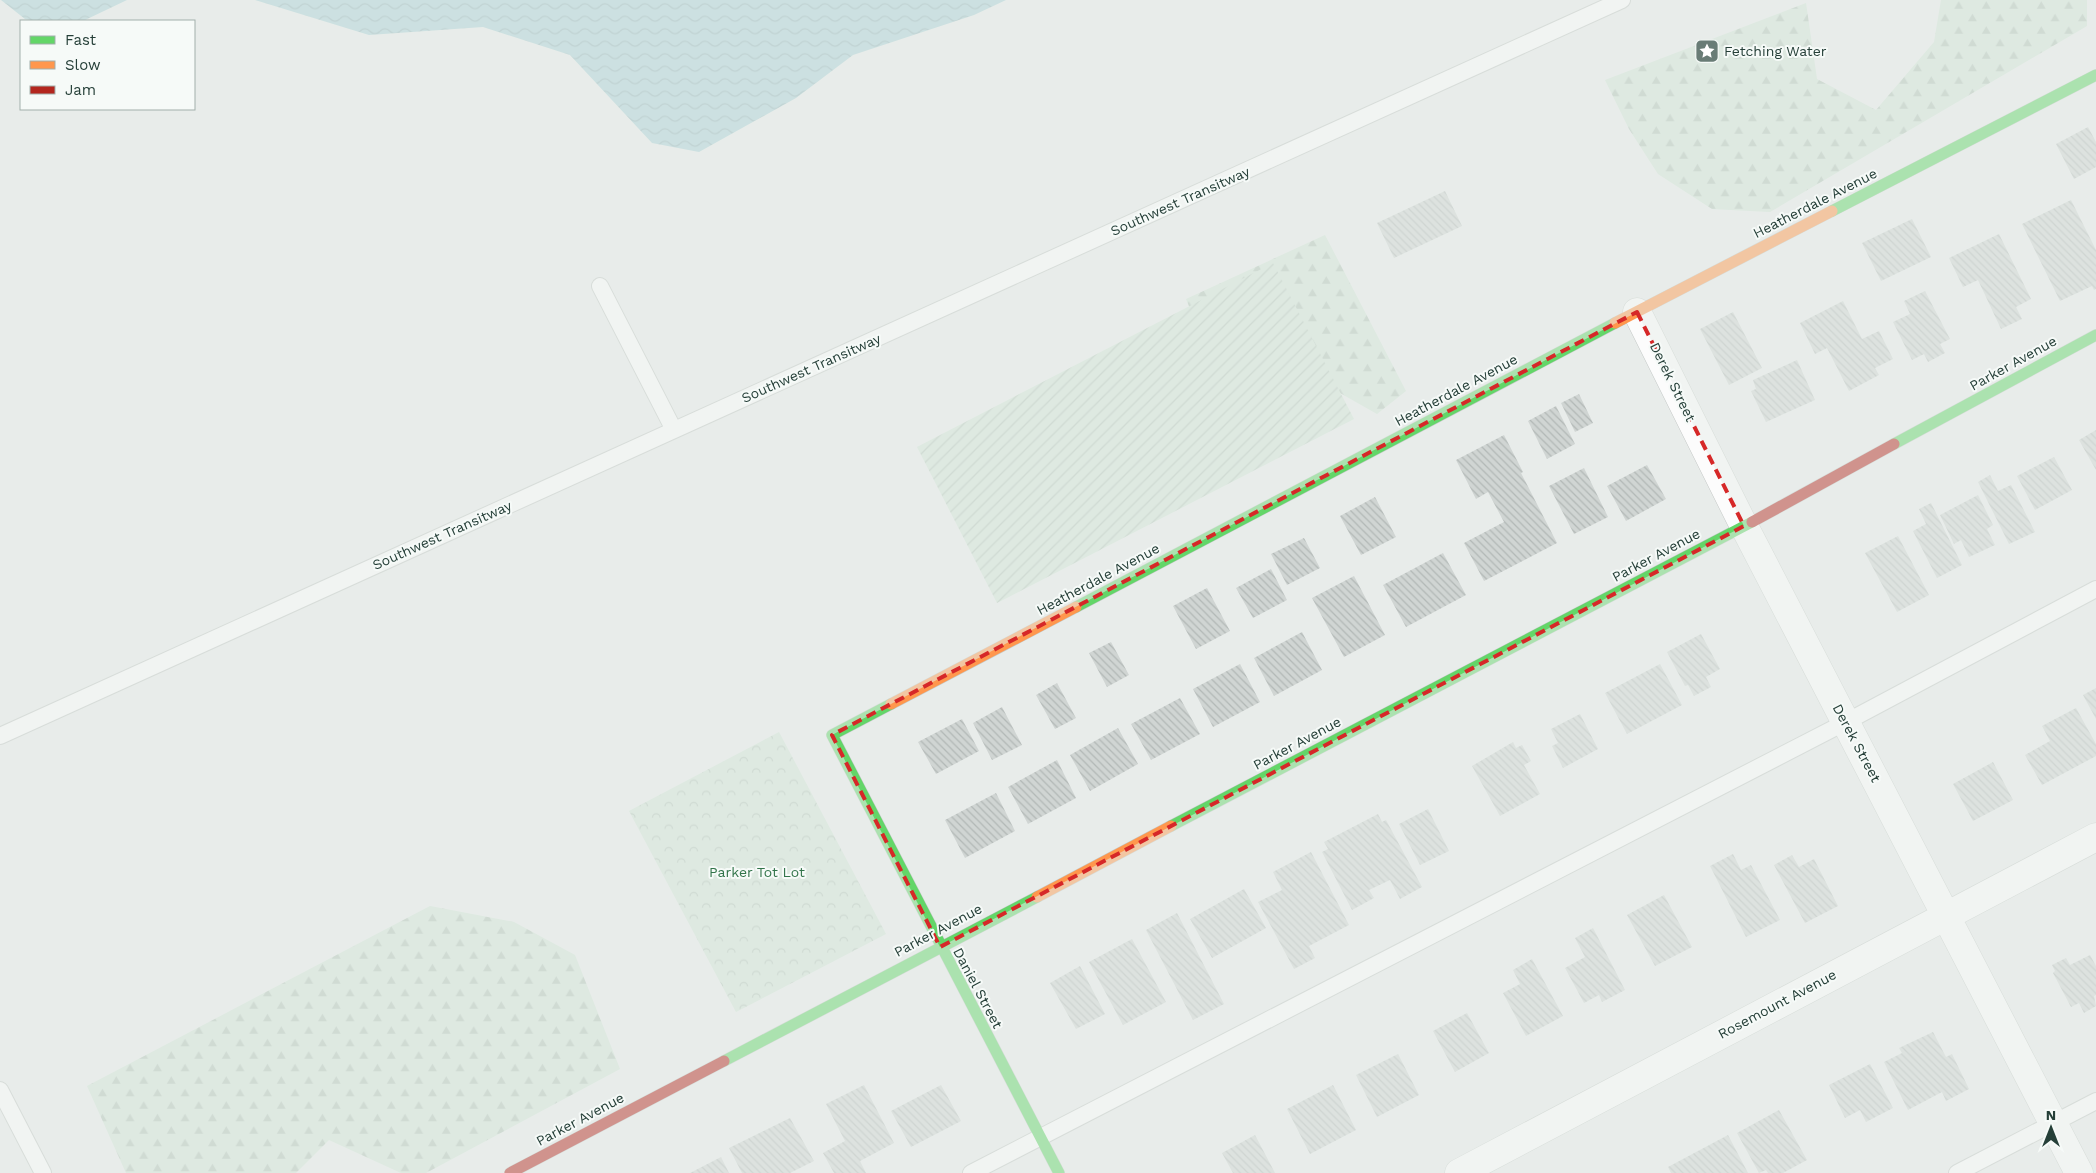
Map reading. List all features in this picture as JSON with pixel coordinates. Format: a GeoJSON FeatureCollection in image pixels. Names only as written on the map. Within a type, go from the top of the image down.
{"type":"FeatureCollection","features":[{"type":"Feature","properties":{"kind":"street","name":"Heatherdale Avenue"},"geometry":{"type":"LineString","coordinates":[[832,735],[1638,312],[2096,75]]}},
{"type":"Feature","properties":{"kind":"street","name":"Derek Street"},"geometry":{"type":"LineString","coordinates":[[1638,312],[1744,526],[2079,1173]]}},
{"type":"Feature","properties":{"kind":"street","name":"Parker Avenue"},"geometry":{"type":"LineString","coordinates":[[510,1173],[1744,526],[2096,335]]}},
{"type":"Feature","properties":{"kind":"street","name":"Daniel Street"},"geometry":{"type":"LineString","coordinates":[[832,735],[940,947],[1059,1173]]}},
{"type":"Feature","properties":{"kind":"street","name":"Rosemount Avenue"},"geometry":{"type":"LineString","coordinates":[[1459,1173],[2096,836]]}},
{"type":"Feature","properties":{"kind":"lane","name":"Southwest Transitway"},"geometry":{"type":"LineString","coordinates":[[0,736],[1622,0]]}},
{"type":"Feature","properties":{"kind":"lane"},"geometry":{"type":"LineString","coordinates":[[600,286],[674,430]]}},
{"type":"Feature","properties":{"kind":"lane"},"geometry":{"type":"LineString","coordinates":[[971,1173],[1846,722],[2096,589]]}},
{"type":"Feature","properties":{"kind":"lane"},"geometry":{"type":"LineString","coordinates":[[0,1090],[43,1173]]}},
{"type":"Feature","properties":{"kind":"lane"},"geometry":{"type":"LineString","coordinates":[[1957,1173],[2096,1101]]}},
{"type":"Feature","properties":{"kind":"highlighted area"},"geometry":{"type":"Polygon","coordinates":[[[1637,312],[1744,526],[940,947],[832,735],[1637,312]]]}},
{"type":"Feature","properties":{"kind":"green space"},"geometry":{"type":"Polygon","coordinates":[[[1941,0],[2087,0],[2087,26],[1770,212],[1712,209],[1658,174],[1629,129],[1605,80],[1806,3],[1817,79],[1876,110],[1934,42],[1941,0]]]}},
{"type":"Feature","properties":{"kind":"green space"},"geometry":{"type":"Polygon","coordinates":[[[1325,235],[1406,391],[1377,414],[1266,351],[1210,357],[1186,299],[1325,235]]]}},
{"type":"Feature","properties":{"kind":"green space"},"geometry":{"type":"Polygon","coordinates":[[[1273,263],[1354,419],[997,603],[917,447],[1273,263]]]}},
{"type":"Feature","properties":{"kind":"green space","name":"Parker Tot Lot"},"geometry":{"type":"Polygon","coordinates":[[[779,732],[886,934],[736,1012],[629,811],[779,732]]]}},
{"type":"Feature","properties":{"kind":"green space"},"geometry":{"type":"Polygon","coordinates":[[[430,906],[514,922],[575,955],[620,1069],[426,1173],[401,1173],[329,1140],[296,1173],[126,1173],[87,1086],[430,906]]]}},
{"type":"Feature","properties":{"kind":"water"},"geometry":{"type":"Polygon","coordinates":[[[1,0],[127,0],[85,20],[25,19],[1,0]]]}},
{"type":"Feature","properties":{"kind":"water"},"geometry":{"type":"Polygon","coordinates":[[[255,0],[1006,0],[974,15],[853,55],[796,98],[699,152],[652,143],[570,55],[483,27],[369,35],[255,0]]]}},
{"type":"Feature","properties":{"kind":"building"},"geometry":{"type":"Polygon","coordinates":[[[2088,127],[2096,142],[2096,167],[2074,179],[2056,144],[2088,127]]]}},
{"type":"Feature","properties":{"kind":"building"},"geometry":{"type":"Polygon","coordinates":[[[1445,191],[1462,226],[1394,258],[1377,223],[1445,191]]]}},
{"type":"Feature","properties":{"kind":"building"},"geometry":{"type":"Polygon","coordinates":[[[2071,200],[2096,250],[2096,289],[2094,290],[2092,286],[2060,301],[2022,224],[2071,200]]]}},
{"type":"Feature","properties":{"kind":"building"},"geometry":{"type":"Polygon","coordinates":[[[1912,219],[1931,257],[1881,281],[1862,243],[1912,219]]]}},
{"type":"Feature","properties":{"kind":"building"},"geometry":{"type":"Polygon","coordinates":[[[1999,234],[2031,299],[2016,307],[2022,319],[2001,329],[1978,280],[1963,287],[1949,258],[1999,234]]]}},
{"type":"Feature","properties":{"kind":"building"},"geometry":{"type":"Polygon","coordinates":[[[1925,291],[1950,339],[1940,344],[1945,353],[1928,362],[1924,354],[1912,360],[1893,322],[1910,314],[1904,301],[1925,291]]]}},
{"type":"Feature","properties":{"kind":"building"},"geometry":{"type":"Polygon","coordinates":[[[1843,301],[1862,339],[1879,331],[1893,359],[1875,368],[1879,375],[1849,391],[1827,348],[1815,354],[1800,323],[1843,301]]]}},
{"type":"Feature","properties":{"kind":"building"},"geometry":{"type":"Polygon","coordinates":[[[1733,312],[1762,368],[1729,385],[1700,329],[1733,312]]]}},
{"type":"Feature","properties":{"kind":"building"},"geometry":{"type":"Polygon","coordinates":[[[1797,360],[1815,400],[1766,422],[1751,391],[1756,389],[1753,380],[1797,360]]]}},
{"type":"Feature","properties":{"kind":"building"},"geometry":{"type":"Polygon","coordinates":[[[1579,394],[1593,423],[1575,432],[1561,403],[1579,394]]]}},
{"type":"Feature","properties":{"kind":"building"},"geometry":{"type":"Polygon","coordinates":[[[1556,406],[1575,444],[1547,459],[1528,421],[1556,406]]]}},
{"type":"Feature","properties":{"kind":"building"},"geometry":{"type":"Polygon","coordinates":[[[2096,430],[2096,470],[2079,440],[2096,430]]]}},
{"type":"Feature","properties":{"kind":"building"},"geometry":{"type":"Polygon","coordinates":[[[1504,435],[1557,543],[1484,581],[1464,543],[1504,522],[1488,492],[1476,499],[1456,460],[1504,435]]]}},
{"type":"Feature","properties":{"kind":"building"},"geometry":{"type":"Polygon","coordinates":[[[2054,457],[2072,490],[2035,510],[2017,476],[2054,457]]]}},
{"type":"Feature","properties":{"kind":"building"},"geometry":{"type":"Polygon","coordinates":[[[1647,465],[1666,499],[1626,521],[1607,486],[1647,465]]]}},
{"type":"Feature","properties":{"kind":"building"},"geometry":{"type":"Polygon","coordinates":[[[1584,468],[1608,517],[1574,534],[1549,486],[1584,468]]]}},
{"type":"Feature","properties":{"kind":"building"},"geometry":{"type":"Polygon","coordinates":[[[1990,475],[1998,491],[2011,485],[2035,532],[2009,544],[1978,482],[1990,475]]]}},
{"type":"Feature","properties":{"kind":"building"},"geometry":{"type":"Polygon","coordinates":[[[1978,495],[1993,525],[1987,529],[1995,545],[1969,557],[1961,540],[1954,544],[1940,515],[1978,495]]]}},
{"type":"Feature","properties":{"kind":"building"},"geometry":{"type":"Polygon","coordinates":[[[1375,497],[1396,537],[1361,555],[1340,516],[1375,497]]]}},
{"type":"Feature","properties":{"kind":"building"},"geometry":{"type":"Polygon","coordinates":[[[1931,503],[1962,565],[1937,578],[1913,531],[1926,524],[1919,509],[1931,503]]]}},
{"type":"Feature","properties":{"kind":"building"},"geometry":{"type":"Polygon","coordinates":[[[1898,536],[1929,595],[1897,612],[1865,553],[1898,536]]]}},
{"type":"Feature","properties":{"kind":"building"},"geometry":{"type":"Polygon","coordinates":[[[1304,538],[1320,568],[1287,585],[1271,554],[1304,538]]]}},
{"type":"Feature","properties":{"kind":"building"},"geometry":{"type":"Polygon","coordinates":[[[1443,553],[1466,595],[1406,627],[1383,585],[1443,553]]]}},
{"type":"Feature","properties":{"kind":"building"},"geometry":{"type":"Polygon","coordinates":[[[1271,569],[1287,600],[1253,618],[1236,588],[1271,569]]]}},
{"type":"Feature","properties":{"kind":"building"},"geometry":{"type":"Polygon","coordinates":[[[1354,576],[1385,635],[1344,657],[1312,598],[1354,576]]]}},
{"type":"Feature","properties":{"kind":"building"},"geometry":{"type":"Polygon","coordinates":[[[1207,588],[1230,631],[1196,649],[1173,606],[1207,588]]]}},
{"type":"Feature","properties":{"kind":"building"},"geometry":{"type":"Polygon","coordinates":[[[1302,632],[1322,670],[1274,696],[1254,658],[1302,632]]]}},
{"type":"Feature","properties":{"kind":"building"},"geometry":{"type":"Polygon","coordinates":[[[1701,634],[1720,669],[1706,677],[1711,687],[1694,696],[1688,685],[1685,686],[1667,652],[1701,634]]]}},
{"type":"Feature","properties":{"kind":"building"},"geometry":{"type":"Polygon","coordinates":[[[1111,642],[1129,675],[1107,687],[1089,653],[1111,642]]]}},
{"type":"Feature","properties":{"kind":"building"},"geometry":{"type":"Polygon","coordinates":[[[1240,664],[1260,702],[1213,727],[1193,689],[1240,664]]]}},
{"type":"Feature","properties":{"kind":"building"},"geometry":{"type":"Polygon","coordinates":[[[1660,664],[1682,705],[1627,734],[1605,693],[1660,664]]]}},
{"type":"Feature","properties":{"kind":"building"},"geometry":{"type":"Polygon","coordinates":[[[1057,683],[1076,718],[1055,729],[1036,695],[1057,683]]]}},
{"type":"Feature","properties":{"kind":"building"},"geometry":{"type":"Polygon","coordinates":[[[2096,688],[2096,719],[2083,695],[2096,688]]]}},
{"type":"Feature","properties":{"kind":"building"},"geometry":{"type":"Polygon","coordinates":[[[1180,698],[1200,734],[1151,760],[1131,724],[1180,698]]]}},
{"type":"Feature","properties":{"kind":"building"},"geometry":{"type":"Polygon","coordinates":[[[1002,707],[1022,745],[992,760],[973,723],[1002,707]]]}},
{"type":"Feature","properties":{"kind":"building"},"geometry":{"type":"Polygon","coordinates":[[[2076,708],[2096,744],[2096,756],[2042,785],[2025,755],[2050,741],[2042,726],[2076,708]]]}},
{"type":"Feature","properties":{"kind":"building"},"geometry":{"type":"Polygon","coordinates":[[[1580,714],[1598,749],[1563,768],[1552,746],[1558,743],[1551,729],[1580,714]]]}},
{"type":"Feature","properties":{"kind":"building"},"geometry":{"type":"Polygon","coordinates":[[[962,719],[979,751],[936,774],[918,742],[962,719]]]}},
{"type":"Feature","properties":{"kind":"building"},"geometry":{"type":"Polygon","coordinates":[[[1118,728],[1138,764],[1090,791],[1070,755],[1118,728]]]}},
{"type":"Feature","properties":{"kind":"building"},"geometry":{"type":"Polygon","coordinates":[[[1513,742],[1516,748],[1522,745],[1531,761],[1524,765],[1540,794],[1500,816],[1472,766],[1513,742]]]}},
{"type":"Feature","properties":{"kind":"building"},"geometry":{"type":"Polygon","coordinates":[[[1057,760],[1076,798],[1028,824],[1008,787],[1057,760]]]}},
{"type":"Feature","properties":{"kind":"building"},"geometry":{"type":"Polygon","coordinates":[[[1993,762],[2013,800],[1973,821],[1953,784],[1993,762]]]}},
{"type":"Feature","properties":{"kind":"building"},"geometry":{"type":"Polygon","coordinates":[[[996,793],[1015,831],[965,858],[945,820],[996,793]]]}},
{"type":"Feature","properties":{"kind":"building"},"geometry":{"type":"Polygon","coordinates":[[[1428,809],[1449,851],[1420,865],[1399,824],[1428,809]]]}},
{"type":"Feature","properties":{"kind":"building"},"geometry":{"type":"Polygon","coordinates":[[[1378,814],[1382,822],[1386,820],[1422,887],[1400,899],[1390,880],[1369,890],[1374,898],[1352,910],[1322,852],[1328,849],[1324,842],[1378,814]]]}},
{"type":"Feature","properties":{"kind":"building"},"geometry":{"type":"Polygon","coordinates":[[[1311,852],[1349,925],[1309,946],[1315,958],[1294,969],[1258,902],[1282,890],[1273,872],[1311,852]]]}},
{"type":"Feature","properties":{"kind":"building"},"geometry":{"type":"Polygon","coordinates":[[[1733,854],[1741,870],[1751,865],[1780,920],[1746,937],[1710,866],[1733,854]]]}},
{"type":"Feature","properties":{"kind":"building"},"geometry":{"type":"Polygon","coordinates":[[[1792,855],[1799,867],[1814,859],[1838,906],[1805,923],[1774,865],[1792,855]]]}},
{"type":"Feature","properties":{"kind":"building"},"geometry":{"type":"Polygon","coordinates":[[[1244,889],[1266,928],[1212,958],[1190,919],[1244,889]]]}},
{"type":"Feature","properties":{"kind":"building"},"geometry":{"type":"Polygon","coordinates":[[[1664,895],[1692,947],[1655,966],[1627,915],[1664,895]]]}},
{"type":"Feature","properties":{"kind":"building"},"geometry":{"type":"Polygon","coordinates":[[[1177,913],[1224,1004],[1193,1020],[1146,930],[1177,913]]]}},
{"type":"Feature","properties":{"kind":"building"},"geometry":{"type":"Polygon","coordinates":[[[1593,928],[1625,990],[1602,1002],[1599,995],[1584,1003],[1565,968],[1585,957],[1575,938],[1593,928]]]}},
{"type":"Feature","properties":{"kind":"building"},"geometry":{"type":"Polygon","coordinates":[[[1132,939],[1166,1002],[1123,1025],[1089,962],[1132,939]]]}},
{"type":"Feature","properties":{"kind":"building"},"geometry":{"type":"Polygon","coordinates":[[[2090,955],[2096,966],[2096,995],[2094,996],[2096,1006],[2084,1013],[2079,1003],[2071,1007],[2053,973],[2055,971],[2052,965],[2066,958],[2070,965],[2090,955]]]}},
{"type":"Feature","properties":{"kind":"building"},"geometry":{"type":"Polygon","coordinates":[[[1532,959],[1563,1016],[1526,1036],[1503,993],[1520,984],[1513,970],[1532,959]]]}},
{"type":"Feature","properties":{"kind":"building"},"geometry":{"type":"Polygon","coordinates":[[[1080,966],[1105,1014],[1076,1029],[1050,983],[1080,966]]]}},
{"type":"Feature","properties":{"kind":"building"},"geometry":{"type":"Polygon","coordinates":[[[1467,1013],[1489,1053],[1455,1072],[1433,1031],[1467,1013]]]}},
{"type":"Feature","properties":{"kind":"building"},"geometry":{"type":"Polygon","coordinates":[[[1933,1032],[1946,1057],[1952,1054],[1969,1089],[1946,1101],[1942,1092],[1908,1110],[1884,1062],[1902,1053],[1899,1048],[1933,1032]]]}},
{"type":"Feature","properties":{"kind":"building"},"geometry":{"type":"Polygon","coordinates":[[[1398,1054],[1419,1095],[1377,1117],[1356,1075],[1398,1054]]]}},
{"type":"Feature","properties":{"kind":"building"},"geometry":{"type":"Polygon","coordinates":[[[1870,1064],[1893,1108],[1866,1122],[1860,1110],[1845,1118],[1829,1085],[1870,1064]]]}},
{"type":"Feature","properties":{"kind":"building"},"geometry":{"type":"Polygon","coordinates":[[[864,1085],[894,1143],[860,1161],[866,1173],[834,1173],[823,1153],[845,1141],[826,1104],[864,1085]]]}},
{"type":"Feature","properties":{"kind":"building"},"geometry":{"type":"Polygon","coordinates":[[[941,1085],[961,1121],[911,1147],[891,1111],[941,1085]]]}},
{"type":"Feature","properties":{"kind":"building"},"geometry":{"type":"Polygon","coordinates":[[[1333,1085],[1356,1130],[1310,1154],[1287,1109],[1333,1085]]]}},
{"type":"Feature","properties":{"kind":"building"},"geometry":{"type":"Polygon","coordinates":[[[1779,1110],[1807,1160],[1783,1173],[1768,1173],[1766,1170],[1759,1173],[1737,1133],[1779,1110]]]}},
{"type":"Feature","properties":{"kind":"building"},"geometry":{"type":"Polygon","coordinates":[[[790,1118],[814,1161],[790,1173],[742,1173],[729,1148],[790,1118]]]}},
{"type":"Feature","properties":{"kind":"building"},"geometry":{"type":"Polygon","coordinates":[[[1255,1135],[1275,1173],[1233,1173],[1222,1153],[1255,1135]]]}},
{"type":"Feature","properties":{"kind":"building"},"geometry":{"type":"Polygon","coordinates":[[[1728,1135],[1748,1173],[1671,1173],[1668,1167],[1728,1135]]]}},
{"type":"Feature","properties":{"kind":"building"},"geometry":{"type":"Polygon","coordinates":[[[721,1157],[729,1173],[690,1173],[721,1157]]]}},
{"type":"Feature","properties":{"kind":"traffic: fast"},"geometry":{"type":"LineString","coordinates":[[1832,211],[2096,75]]}},
{"type":"Feature","properties":{"kind":"traffic: fast"},"geometry":{"type":"LineString","coordinates":[[1076,607],[1615,323]]}},
{"type":"Feature","properties":{"kind":"traffic: fast"},"geometry":{"type":"LineString","coordinates":[[1894,444],[2096,335]]}},
{"type":"Feature","properties":{"kind":"traffic: fast"},"geometry":{"type":"LineString","coordinates":[[1171,826],[1752,522]]}},
{"type":"Feature","properties":{"kind":"traffic: fast"},"geometry":{"type":"LineString","coordinates":[[891,704],[832,735],[1059,1173]]}},
{"type":"Feature","properties":{"kind":"traffic: fast"},"geometry":{"type":"LineString","coordinates":[[724,1061],[1037,897]]}},
{"type":"Feature","properties":{"kind":"traffic: slow"},"geometry":{"type":"LineString","coordinates":[[1615,323],[1832,211]]}},
{"type":"Feature","properties":{"kind":"traffic: slow"},"geometry":{"type":"LineString","coordinates":[[891,704],[1076,607]]}},
{"type":"Feature","properties":{"kind":"traffic: slow"},"geometry":{"type":"LineString","coordinates":[[1037,897],[1171,826]]}},
{"type":"Feature","properties":{"kind":"traffic: jam"},"geometry":{"type":"LineString","coordinates":[[1752,522],[1894,444]]}},
{"type":"Feature","properties":{"kind":"traffic: jam"},"geometry":{"type":"LineString","coordinates":[[510,1173],[724,1061]]}},
{"type":"Feature","properties":{"kind":"place","name":"Fetching Water"},"geometry":{"type":"Point","coordinates":[1707,51]}}]}
